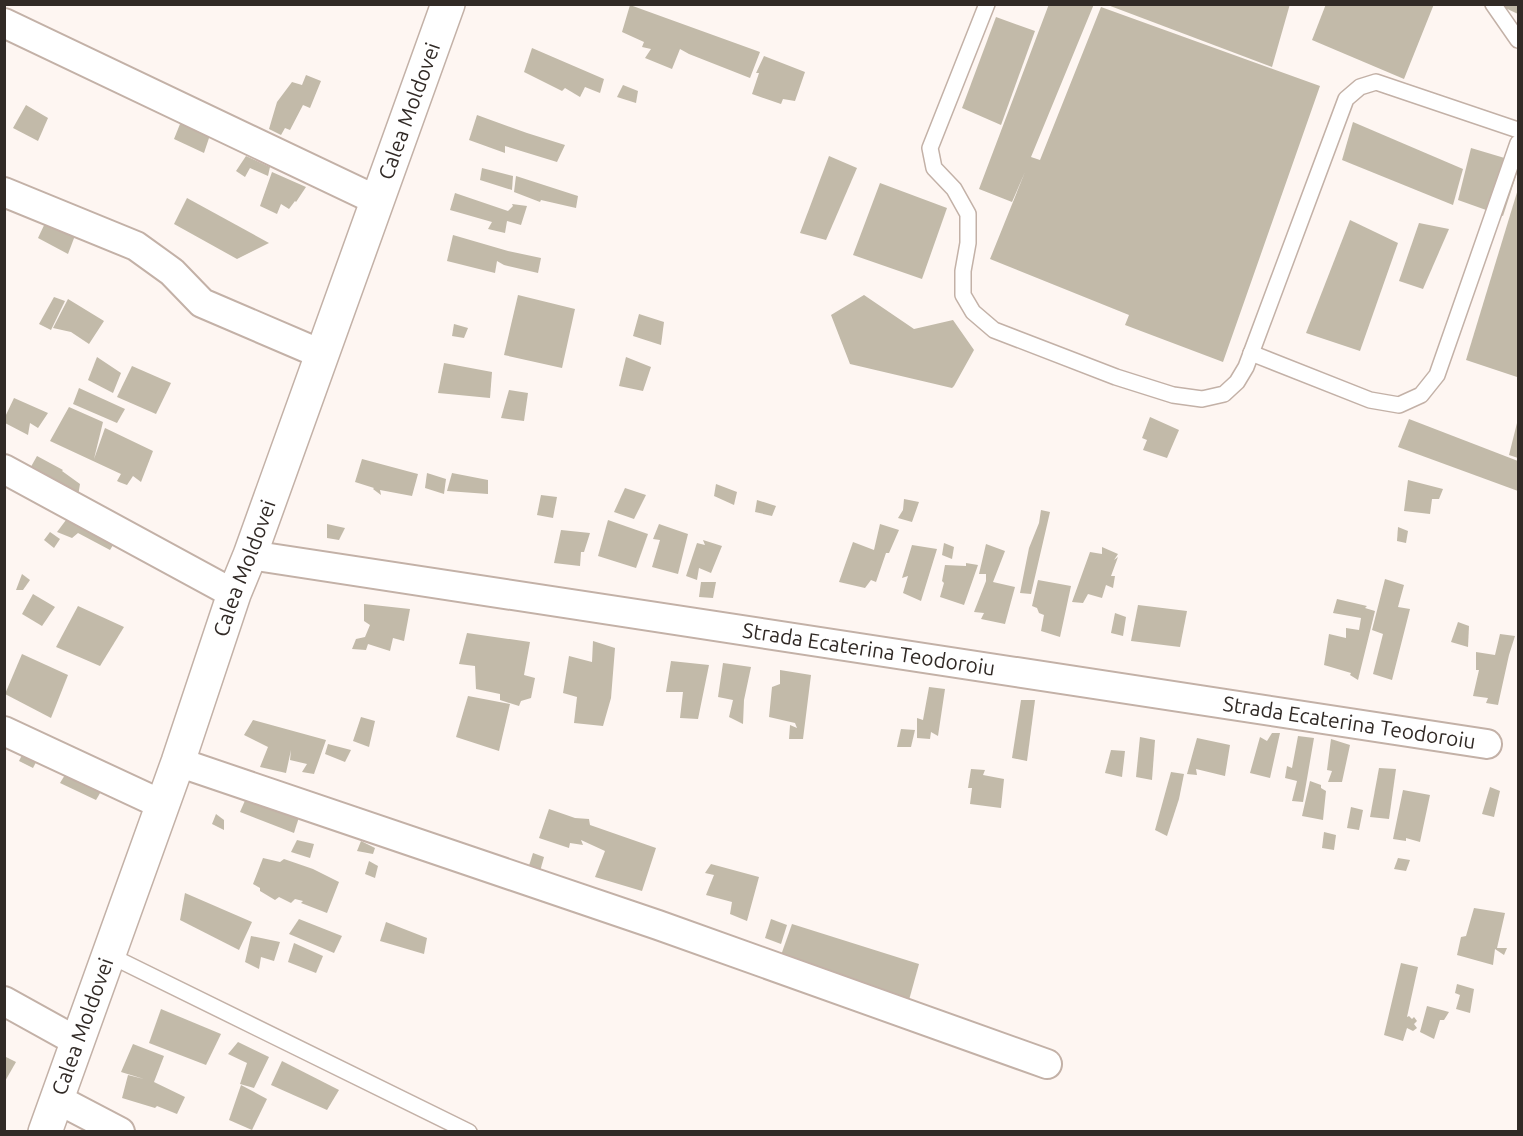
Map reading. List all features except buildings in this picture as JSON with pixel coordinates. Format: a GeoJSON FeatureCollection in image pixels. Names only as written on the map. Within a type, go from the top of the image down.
{"type":"FeatureCollection","features":[{"type":"Feature","properties":{"kind":"main road","name":"Calea Moldovei"},"geometry":{"type":"LineString","coordinates":[[45,1131],[163,805],[234,594],[448,4]]}},
{"type":"Feature","properties":{"kind":"street"},"geometry":{"type":"LineString","coordinates":[[4,23],[376,200]]}},
{"type":"Feature","properties":{"kind":"street"},"geometry":{"type":"LineString","coordinates":[[4,192],[136,246],[172,272],[201,303],[321,354]]}},
{"type":"Feature","properties":{"kind":"street"},"geometry":{"type":"LineString","coordinates":[[4,469],[234,594]]}},
{"type":"Feature","properties":{"kind":"street","name":"Strada Ecaterina Teodoroiu"},"geometry":{"type":"LineString","coordinates":[[250,555],[1486,744]]}},
{"type":"Feature","properties":{"kind":"street"},"geometry":{"type":"LineString","coordinates":[[4,731],[163,805]]}},
{"type":"Feature","properties":{"kind":"street"},"geometry":{"type":"LineString","coordinates":[[178,762],[658,925],[1047,1064]]}},
{"type":"Feature","properties":{"kind":"street"},"geometry":{"type":"LineString","coordinates":[[4,1001],[78,1042]]}},
{"type":"Feature","properties":{"kind":"street"},"geometry":{"type":"LineString","coordinates":[[57,1099],[120,1131]]}},
{"type":"Feature","properties":{"kind":"lane"},"geometry":{"type":"LineString","coordinates":[[987,4],[930,148],[934,168],[954,189],[968,214],[963,295],[973,312],[994,330],[1116,377],[1173,395],[1203,399],[1224,394],[1237,382],[1251,353],[1346,99],[1360,87],[1376,82],[1518,130]]}},
{"type":"Feature","properties":{"kind":"lane"},"geometry":{"type":"LineString","coordinates":[[1493,4],[1518,40]]}},
{"type":"Feature","properties":{"kind":"lane"},"geometry":{"type":"LineString","coordinates":[[1251,353],[1370,400],[1399,405],[1421,395],[1437,375],[1518,143]]}},
{"type":"Feature","properties":{"kind":"lane"},"geometry":{"type":"LineString","coordinates":[[109,955],[469,1131]]}}]}
